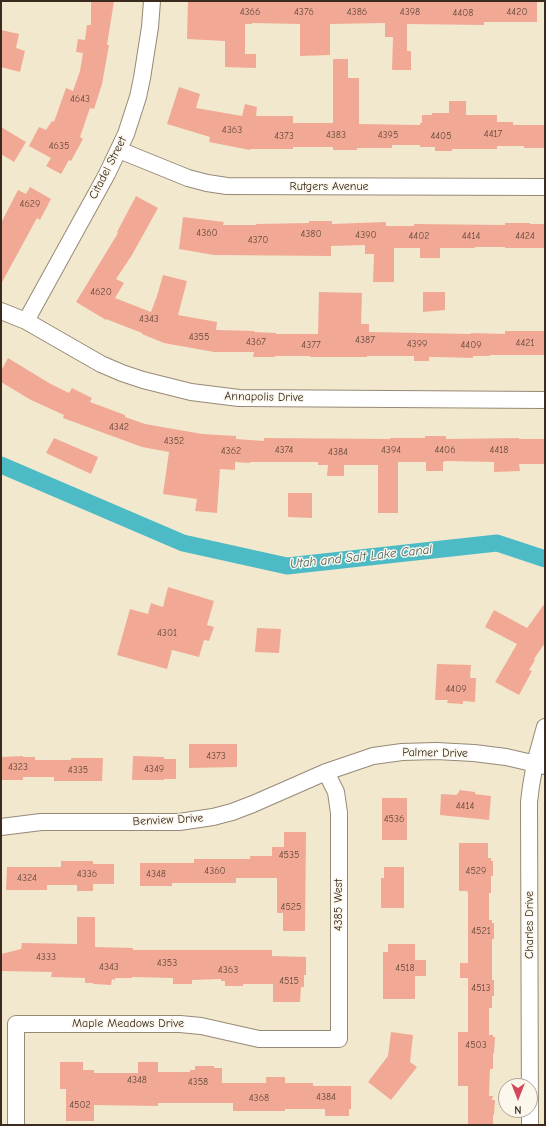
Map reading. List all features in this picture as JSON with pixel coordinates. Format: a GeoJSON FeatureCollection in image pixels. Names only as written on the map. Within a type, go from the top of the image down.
{"type":"FeatureCollection","features":[{"type":"Feature","properties":{"kind":"street","name":"Citadel Street"},"geometry":{"type":"LineString","coordinates":[[26,321],[119,150],[132,116],[142,78],[150,27],[152,1]]}},
{"type":"Feature","properties":{"kind":"street","name":"Rutgers Avenue"},"geometry":{"type":"LineString","coordinates":[[119,150],[188,178],[227,186],[545,187]]}},
{"type":"Feature","properties":{"kind":"street","name":"Annapolis Drive"},"geometry":{"type":"LineString","coordinates":[[1,311],[26,321],[101,364],[122,373],[191,392],[239,398],[545,400]]}},
{"type":"Feature","properties":{"kind":"street","name":"Charles Drive"},"geometry":{"type":"LineString","coordinates":[[530,1125],[529,802],[531,786],[540,764],[545,727]]}},
{"type":"Feature","properties":{"kind":"street","name":"Palmer Drive"},"geometry":{"type":"LineString","coordinates":[[326,772],[373,756],[402,752],[436,751],[474,753],[506,757],[540,764]]}},
{"type":"Feature","properties":{"kind":"street","name":"Benview Drive"},"geometry":{"type":"LineString","coordinates":[[1,827],[48,821],[178,822],[200,819],[232,812],[326,772]]}},
{"type":"Feature","properties":{"kind":"street","name":"4385 West"},"geometry":{"type":"LineString","coordinates":[[326,772],[336,792],[339,813],[339,1039]]}},
{"type":"Feature","properties":{"kind":"street","name":"Maple Meadows Drive"},"geometry":{"type":"LineString","coordinates":[[16,1125],[16,1024],[180,1024],[201,1026],[259,1039],[339,1039]]}},
{"type":"Feature","properties":{"kind":"building"},"geometry":{"type":"Polygon","coordinates":[[[91,1],[114,1],[107,45],[109,45],[102,84],[94,109],[90,108],[80,137],[83,139],[71,161],[69,160],[61,174],[46,166],[51,158],[29,146],[39,127],[46,130],[52,121],[54,122],[66,88],[73,91],[80,71],[83,53],[76,52],[78,39],[85,40],[87,25],[91,25],[91,1]]]}},
{"type":"Feature","properties":{"kind":"building"},"geometry":{"type":"Polygon","coordinates":[[[188,1],[537,1],[537,22],[484,22],[484,25],[407,24],[407,51],[411,51],[411,70],[392,70],[393,37],[385,37],[385,23],[330,24],[330,55],[300,56],[300,24],[245,24],[245,54],[256,54],[256,68],[225,67],[225,41],[187,39],[188,1]]]}},
{"type":"Feature","properties":{"kind":"building"},"geometry":{"type":"Polygon","coordinates":[[[1,30],[19,34],[16,48],[25,51],[20,72],[1,67],[1,30]]]}},
{"type":"Feature","properties":{"kind":"building"},"geometry":{"type":"Polygon","coordinates":[[[333,59],[348,59],[348,78],[359,78],[359,124],[420,125],[420,123],[422,123],[422,115],[432,115],[432,113],[449,113],[449,101],[466,101],[466,115],[497,115],[497,122],[513,122],[513,125],[545,125],[545,148],[497,146],[497,149],[452,149],[452,151],[435,151],[435,147],[420,147],[420,145],[392,145],[392,148],[357,148],[357,150],[333,150],[333,147],[293,147],[293,149],[250,150],[209,142],[210,137],[167,124],[179,87],[200,94],[196,108],[242,116],[245,104],[257,107],[256,116],[293,116],[293,123],[333,123],[333,59]]]}},
{"type":"Feature","properties":{"kind":"building"},"geometry":{"type":"Polygon","coordinates":[[[1,127],[26,142],[14,162],[1,154],[1,127]]]}},
{"type":"Feature","properties":{"kind":"building"},"geometry":{"type":"Polygon","coordinates":[[[30,187],[51,199],[40,220],[37,218],[1,284],[1,223],[18,190],[26,194],[30,187]]]}},
{"type":"Feature","properties":{"kind":"building"},"geometry":{"type":"Polygon","coordinates":[[[136,196],[158,208],[132,255],[116,279],[124,283],[115,298],[151,312],[163,275],[187,281],[178,315],[217,322],[216,330],[255,331],[254,332],[276,334],[318,334],[319,292],[362,293],[361,324],[369,324],[369,332],[505,334],[505,331],[545,331],[545,355],[490,355],[473,356],[473,358],[429,357],[429,361],[414,361],[414,356],[253,357],[254,352],[214,352],[164,343],[106,320],[76,302],[118,233],[117,232],[136,196]]]}},
{"type":"Feature","properties":{"kind":"building"},"geometry":{"type":"Polygon","coordinates":[[[183,217],[224,222],[223,225],[309,223],[309,221],[332,221],[332,224],[386,222],[386,226],[414,226],[414,224],[545,224],[545,248],[440,248],[440,258],[420,258],[420,248],[394,248],[394,282],[373,282],[374,254],[365,254],[365,245],[331,246],[331,256],[214,255],[179,249],[183,217]]]}},
{"type":"Feature","properties":{"kind":"building"},"geometry":{"type":"Polygon","coordinates":[[[423,292],[445,292],[445,310],[423,312],[423,292]]]}},
{"type":"Feature","properties":{"kind":"building"},"geometry":{"type":"Polygon","coordinates":[[[8,358],[49,383],[69,393],[72,388],[92,398],[90,402],[145,424],[202,434],[236,436],[236,439],[264,441],[264,438],[390,439],[425,438],[425,436],[446,436],[446,439],[545,439],[545,464],[519,464],[520,471],[494,472],[494,462],[446,461],[443,462],[443,471],[426,471],[426,462],[398,462],[398,513],[378,513],[378,465],[344,465],[344,476],[327,476],[328,465],[318,465],[318,462],[235,462],[235,470],[220,469],[217,513],[195,511],[197,499],[163,494],[169,452],[142,447],[63,418],[64,415],[31,400],[1,382],[1,371],[8,358]]]}},
{"type":"Feature","properties":{"kind":"building"},"geometry":{"type":"Polygon","coordinates":[[[54,438],[98,457],[91,474],[46,453],[54,438]]]}},
{"type":"Feature","properties":{"kind":"building"},"geometry":{"type":"Polygon","coordinates":[[[288,493],[312,493],[312,518],[288,517],[288,493]]]}},
{"type":"Feature","properties":{"kind":"building"},"geometry":{"type":"Polygon","coordinates":[[[168,587],[214,601],[207,625],[214,627],[209,641],[204,640],[199,657],[172,650],[167,669],[117,655],[130,609],[148,614],[151,603],[163,607],[168,587]]]}},
{"type":"Feature","properties":{"kind":"building"},"geometry":{"type":"Polygon","coordinates":[[[545,603],[545,643],[534,659],[535,660],[529,670],[532,671],[519,695],[495,682],[517,644],[485,627],[494,610],[527,628],[545,603]]]}},
{"type":"Feature","properties":{"kind":"building"},"geometry":{"type":"Polygon","coordinates":[[[257,628],[281,629],[279,653],[255,652],[257,628]]]}},
{"type":"Feature","properties":{"kind":"building"},"geometry":{"type":"Polygon","coordinates":[[[437,664],[471,665],[470,678],[476,678],[475,702],[463,701],[463,704],[447,703],[448,700],[435,700],[437,664]]]}},
{"type":"Feature","properties":{"kind":"building"},"geometry":{"type":"Polygon","coordinates":[[[189,744],[237,744],[237,767],[189,768],[189,744]]]}},
{"type":"Feature","properties":{"kind":"building"},"geometry":{"type":"Polygon","coordinates":[[[133,756],[176,759],[176,779],[132,780],[133,756]]]}},
{"type":"Feature","properties":{"kind":"building"},"geometry":{"type":"Polygon","coordinates":[[[1,757],[35,757],[35,760],[103,758],[102,781],[54,781],[54,777],[23,777],[23,780],[1,780],[1,757]]]}},
{"type":"Feature","properties":{"kind":"building"},"geometry":{"type":"Polygon","coordinates":[[[459,790],[491,796],[489,820],[440,815],[441,794],[457,795],[459,790]]]}},
{"type":"Feature","properties":{"kind":"building"},"geometry":{"type":"Polygon","coordinates":[[[382,798],[407,798],[407,840],[382,840],[382,798]]]}},
{"type":"Feature","properties":{"kind":"building"},"geometry":{"type":"Polygon","coordinates":[[[284,832],[306,832],[305,931],[283,931],[283,913],[277,913],[277,878],[236,878],[236,883],[172,883],[172,886],[140,886],[140,863],[194,863],[194,859],[250,859],[250,856],[272,856],[272,847],[284,847],[284,832]]]}},
{"type":"Feature","properties":{"kind":"building"},"geometry":{"type":"Polygon","coordinates":[[[459,843],[488,843],[488,858],[491,858],[491,861],[493,861],[491,893],[489,893],[489,920],[492,920],[492,923],[494,923],[494,939],[492,939],[492,980],[494,980],[494,996],[492,996],[492,1008],[489,1008],[489,1035],[493,1035],[493,1037],[495,1037],[493,1069],[490,1069],[489,1096],[493,1096],[492,1100],[495,1100],[493,1125],[468,1125],[468,1086],[458,1086],[458,1032],[468,1032],[468,978],[460,978],[460,963],[468,963],[468,893],[467,891],[459,891],[459,843]]]}},
{"type":"Feature","properties":{"kind":"building"},"geometry":{"type":"Polygon","coordinates":[[[61,861],[93,861],[93,864],[114,864],[114,884],[93,884],[93,891],[77,891],[77,885],[47,885],[47,890],[6,890],[7,867],[61,867],[61,861]]]}},
{"type":"Feature","properties":{"kind":"building"},"geometry":{"type":"Polygon","coordinates":[[[384,867],[404,867],[404,908],[381,908],[381,878],[384,878],[384,867]]]}},
{"type":"Feature","properties":{"kind":"building"},"geometry":{"type":"Polygon","coordinates":[[[77,917],[95,917],[95,947],[133,948],[133,950],[272,950],[272,956],[306,957],[306,975],[304,975],[304,987],[301,987],[300,1002],[273,1002],[273,984],[243,984],[243,986],[225,986],[225,981],[221,981],[221,979],[192,980],[192,984],[173,984],[173,978],[132,977],[115,978],[115,980],[112,979],[111,985],[85,983],[85,978],[51,977],[52,972],[1,971],[1,954],[21,949],[22,943],[77,944],[77,917]]]}},
{"type":"Feature","properties":{"kind":"building"},"geometry":{"type":"Polygon","coordinates":[[[388,944],[415,944],[415,960],[426,960],[426,976],[415,976],[415,999],[383,999],[383,952],[388,952],[388,944]]]}},
{"type":"Feature","properties":{"kind":"building"},"geometry":{"type":"Polygon","coordinates":[[[391,1032],[413,1035],[410,1062],[417,1067],[391,1100],[368,1082],[388,1056],[391,1032]]]}},
{"type":"Feature","properties":{"kind":"building"},"geometry":{"type":"Polygon","coordinates":[[[60,1062],[83,1062],[83,1070],[94,1070],[94,1073],[138,1073],[138,1062],[158,1062],[158,1072],[190,1072],[190,1070],[195,1070],[195,1066],[214,1066],[214,1068],[222,1068],[222,1083],[266,1083],[266,1077],[285,1077],[285,1083],[313,1083],[313,1086],[351,1086],[351,1109],[349,1109],[349,1116],[325,1116],[325,1109],[233,1111],[233,1103],[158,1103],[158,1106],[94,1105],[94,1121],[66,1121],[66,1089],[60,1089],[60,1062]]]}},
{"type":"Feature","properties":{"kind":"waterway","name":"Utah and Salt Lake Canal"},"geometry":{"type":"LineString","coordinates":[[1,465],[183,543],[287,566],[497,543],[545,559]]}}]}
